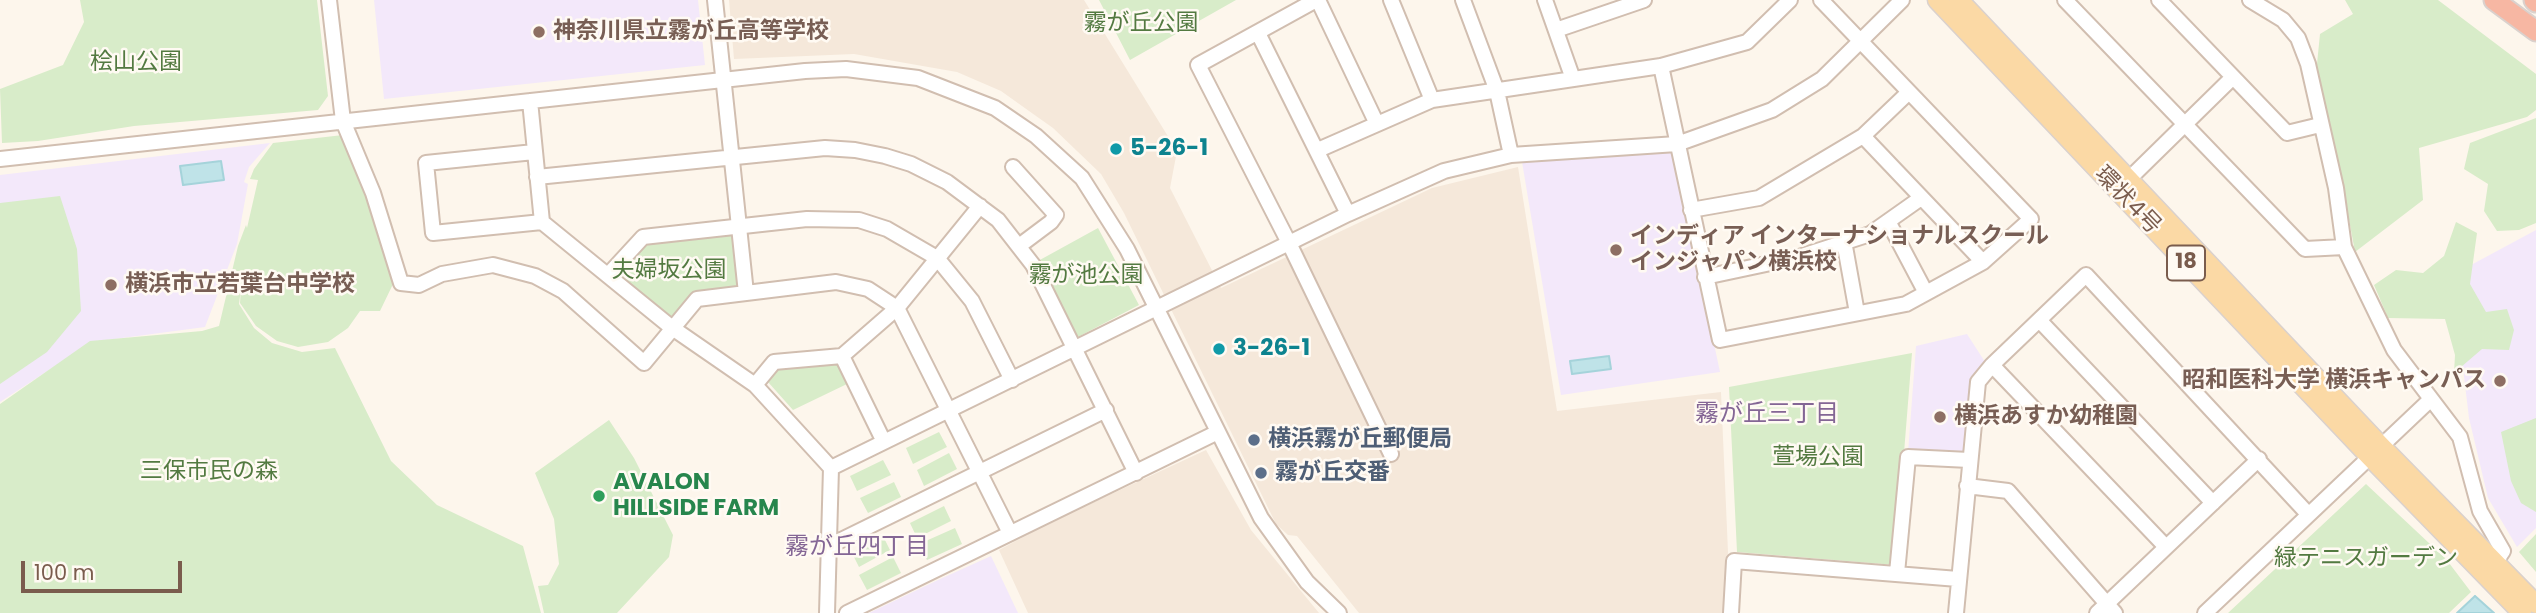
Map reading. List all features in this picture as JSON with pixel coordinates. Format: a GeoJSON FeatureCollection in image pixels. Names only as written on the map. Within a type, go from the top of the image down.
{"type":"FeatureCollection","features":[{"type":"Feature","properties":{"kind":"highway"},"geometry":{"type":"LineString","coordinates":[[2494,0],[2536,31]]}},
{"type":"Feature","properties":{"kind":"main road","name":"環状4号"},"geometry":{"type":"LineString","coordinates":[[1937,0],[2375,451],[2496,563],[2536,604]]}},
{"type":"Feature","properties":{"kind":"main road","name":"環状4号"},"geometry":{"type":"LineString","coordinates":[[1959,0],[2129,179],[2522,613]]}},
{"type":"Feature","properties":{"kind":"street"},"geometry":{"type":"LineString","coordinates":[[329,0],[343,121],[373,193],[401,283],[419,285],[442,274],[493,265],[535,276],[563,291],[644,363],[671,327],[697,299],[836,282],[868,289],[897,308],[1010,533]]}},
{"type":"Feature","properties":{"kind":"street"},"geometry":{"type":"LineString","coordinates":[[715,0],[746,293]]}},
{"type":"Feature","properties":{"kind":"street"},"geometry":{"type":"LineString","coordinates":[[1376,122],[1317,0],[1198,65],[1289,243],[1391,454]]}},
{"type":"Feature","properties":{"kind":"street"},"geometry":{"type":"LineString","coordinates":[[1391,0],[1432,100]]}},
{"type":"Feature","properties":{"kind":"street"},"geometry":{"type":"LineString","coordinates":[[1463,0],[1497,91],[1511,155]]}},
{"type":"Feature","properties":{"kind":"street"},"geometry":{"type":"LineString","coordinates":[[1545,0],[1573,79]]}},
{"type":"Feature","properties":{"kind":"street"},"geometry":{"type":"LineString","coordinates":[[1556,30],[1644,0]]}},
{"type":"Feature","properties":{"kind":"street"},"geometry":{"type":"LineString","coordinates":[[1318,150],[1376,122],[1432,100],[1661,66],[1747,41],[1790,0]]}},
{"type":"Feature","properties":{"kind":"street"},"geometry":{"type":"LineString","coordinates":[[1661,66],[1720,340],[1906,304],[1983,262],[2031,219],[1821,0]]}},
{"type":"Feature","properties":{"kind":"street"},"geometry":{"type":"LineString","coordinates":[[831,468],[1289,243],[1444,171],[1511,155],[1677,144],[1772,110],[1822,79],[1902,0]]}},
{"type":"Feature","properties":{"kind":"street"},"geometry":{"type":"LineString","coordinates":[[2065,0],[2305,249],[2344,247]]}},
{"type":"Feature","properties":{"kind":"street"},"geometry":{"type":"LineString","coordinates":[[2159,0],[2287,133],[2320,125]]}},
{"type":"Feature","properties":{"kind":"street"},"geometry":{"type":"LineString","coordinates":[[2250,0],[2283,19],[2298,38],[2308,64],[2336,188],[2344,247],[2394,350],[2460,437],[2480,511],[2503,551],[2496,563]]}},
{"type":"Feature","properties":{"kind":"street"},"geometry":{"type":"LineString","coordinates":[[1258,33],[1348,215]]}},
{"type":"Feature","properties":{"kind":"street"},"geometry":{"type":"LineString","coordinates":[[0,159],[819,70],[878,72],[918,78],[995,108],[1037,136],[1082,178],[1127,249],[1218,432],[1279,546],[1307,582],[1339,613]]}},
{"type":"Feature","properties":{"kind":"street"},"geometry":{"type":"LineString","coordinates":[[2129,179],[2232,78]]}},
{"type":"Feature","properties":{"kind":"street"},"geometry":{"type":"LineString","coordinates":[[1692,210],[1759,198],[1863,136],[1909,92]]}},
{"type":"Feature","properties":{"kind":"street"},"geometry":{"type":"LineString","coordinates":[[530,102],[542,222]]}},
{"type":"Feature","properties":{"kind":"street"},"geometry":{"type":"LineString","coordinates":[[1863,136],[1983,262]]}},
{"type":"Feature","properties":{"kind":"street"},"geometry":{"type":"LineString","coordinates":[[537,177],[825,148],[855,150],[911,164],[947,182],[998,220],[1033,264],[1136,472]]}},
{"type":"Feature","properties":{"kind":"street"},"geometry":{"type":"LineString","coordinates":[[534,152],[426,163],[433,233],[542,222],[671,327],[755,385],[831,468],[827,613]]}},
{"type":"Feature","properties":{"kind":"street"},"geometry":{"type":"LineString","coordinates":[[1013,167],[1056,215],[1051,222],[1019,246]]}},
{"type":"Feature","properties":{"kind":"street"},"geometry":{"type":"LineString","coordinates":[[1706,276],[1799,257],[1870,234],[1921,198]]}},
{"type":"Feature","properties":{"kind":"street"},"geometry":{"type":"LineString","coordinates":[[755,385],[774,362],[842,356],[897,308],[980,206]]}},
{"type":"Feature","properties":{"kind":"street"},"geometry":{"type":"LineString","coordinates":[[608,275],[643,237],[738,224],[833,217],[859,220],[887,229],[937,258],[968,294],[1012,380]]}},
{"type":"Feature","properties":{"kind":"street"},"geometry":{"type":"LineString","coordinates":[[1889,223],[1926,293]]}},
{"type":"Feature","properties":{"kind":"street"},"geometry":{"type":"LineString","coordinates":[[1844,241],[1857,313]]}},
{"type":"Feature","properties":{"kind":"street"},"geometry":{"type":"LineString","coordinates":[[1956,613],[1978,382],[1992,365],[2085,275],[2308,514]]}},
{"type":"Feature","properties":{"kind":"street"},"geometry":{"type":"LineString","coordinates":[[2040,321],[2213,503]]}},
{"type":"Feature","properties":{"kind":"street"},"geometry":{"type":"LineString","coordinates":[[842,356],[884,442]]}},
{"type":"Feature","properties":{"kind":"street"},"geometry":{"type":"LineString","coordinates":[[1992,365],[2166,547]]}},
{"type":"Feature","properties":{"kind":"street"},"geometry":{"type":"LineString","coordinates":[[2205,613],[2431,399]]}},
{"type":"Feature","properties":{"kind":"street"},"geometry":{"type":"LineString","coordinates":[[829,546],[1106,410]]}},
{"type":"Feature","properties":{"kind":"street"},"geometry":{"type":"LineString","coordinates":[[847,613],[1218,432]]}},
{"type":"Feature","properties":{"kind":"street"},"geometry":{"type":"LineString","coordinates":[[1897,573],[1908,457],[1969,460]]}},
{"type":"Feature","properties":{"kind":"street"},"geometry":{"type":"LineString","coordinates":[[1968,486],[2008,491],[2107,610],[2166,547],[2259,459]]}},
{"type":"Feature","properties":{"kind":"street"},"geometry":{"type":"LineString","coordinates":[[1731,613],[1734,561],[1958,579]]}},
{"type":"Feature","properties":{"kind":"shaded area","name":"神奈川県立霧が丘高等学校"},"geometry":{"type":"Polygon","coordinates":[[[374,0],[698,0],[705,65],[384,99],[374,0]]]}},
{"type":"Feature","properties":{"kind":"shaded area"},"geometry":{"type":"Polygon","coordinates":[[[729,0],[1084,0],[1177,151],[1170,188],[1221,288],[1432,188],[1518,167],[1557,411],[1721,392],[1728,552],[1723,613],[1359,613],[1297,536],[1288,535],[1276,524],[1124,213],[1101,174],[1053,128],[1001,91],[957,72],[854,54],[734,59],[729,0]]]}},
{"type":"Feature","properties":{"kind":"shaded area","name":"横浜市立若葉台中学校"},"geometry":{"type":"Polygon","coordinates":[[[270,143],[249,167],[244,182],[248,184],[237,244],[205,327],[92,342],[0,402],[0,175],[270,143]]]}},
{"type":"Feature","properties":{"kind":"shaded area","name":"インディア インターナショナルスクール インジャパン横浜校"},"geometry":{"type":"Polygon","coordinates":[[[1673,151],[1720,372],[1561,395],[1522,162],[1673,151]]]}},
{"type":"Feature","properties":{"kind":"shaded area","name":"昭和医科大学 横浜キャンパス"},"geometry":{"type":"Polygon","coordinates":[[[2536,230],[2536,528],[2517,547],[2488,498],[2469,418],[2460,343],[2458,272],[2536,230]]]}},
{"type":"Feature","properties":{"kind":"shaded area","name":"横浜あすか幼稚園"},"geometry":{"type":"Polygon","coordinates":[[[1967,334],[1987,365],[1965,456],[1908,453],[1916,346],[1967,334]]]}},
{"type":"Feature","properties":{"kind":"shaded area"},"geometry":{"type":"Polygon","coordinates":[[[1206,450],[1251,530],[1319,613],[1028,613],[999,550],[1051,522],[1206,450]]]}},
{"type":"Feature","properties":{"kind":"shaded area"},"geometry":{"type":"Polygon","coordinates":[[[991,556],[1018,613],[869,613],[938,580],[991,556]]]}},
{"type":"Feature","properties":{"kind":"green space","name":"桧山公園"},"geometry":{"type":"Polygon","coordinates":[[[80,0],[317,0],[328,96],[318,110],[134,126],[38,141],[2,143],[0,89],[63,65],[84,22],[80,0]]]}},
{"type":"Feature","properties":{"kind":"green space","name":"霧が丘公園"},"geometry":{"type":"Polygon","coordinates":[[[1099,0],[1236,0],[1130,60],[1099,0]]]}},
{"type":"Feature","properties":{"kind":"green space"},"geometry":{"type":"Polygon","coordinates":[[[2345,0],[2438,0],[2536,74],[2536,110],[2527,117],[2419,148],[2423,200],[2355,252],[2341,176],[2315,84],[2320,34],[2353,14],[2345,0]]]}},
{"type":"Feature","properties":{"kind":"green space"},"geometry":{"type":"Polygon","coordinates":[[[2536,118],[2536,223],[2519,230],[2497,231],[2484,211],[2488,184],[2464,169],[2470,143],[2536,118]]]}},
{"type":"Feature","properties":{"kind":"green space","name":"三保市民の森"},"geometry":{"type":"Polygon","coordinates":[[[343,135],[378,224],[394,282],[380,311],[360,311],[348,328],[328,342],[298,347],[277,341],[256,326],[240,303],[241,289],[239,304],[254,328],[272,343],[302,352],[335,348],[391,461],[437,505],[523,546],[541,613],[0,613],[0,404],[90,341],[202,331],[219,326],[238,246],[246,225],[247,228],[258,180],[250,179],[254,169],[273,143],[343,135]]]}},
{"type":"Feature","properties":{"kind":"green space"},"geometry":{"type":"Polygon","coordinates":[[[60,196],[77,249],[81,311],[47,352],[0,384],[0,203],[60,196]]]}},
{"type":"Feature","properties":{"kind":"green space"},"geometry":{"type":"Polygon","coordinates":[[[2456,222],[2477,233],[2470,284],[2486,312],[2507,309],[2514,330],[2509,350],[2482,349],[2454,373],[2455,355],[2445,319],[2388,318],[2374,285],[2396,270],[2423,273],[2444,256],[2456,222]]]}},
{"type":"Feature","properties":{"kind":"green space","name":"霧が池公園"},"geometry":{"type":"Polygon","coordinates":[[[1098,228],[1139,305],[1078,337],[1038,261],[1098,228]]]}},
{"type":"Feature","properties":{"kind":"green space","name":"夫婦坂公園"},"geometry":{"type":"Polygon","coordinates":[[[735,229],[742,287],[694,295],[673,318],[616,275],[646,241],[735,229]]]}},
{"type":"Feature","properties":{"kind":"green space","name":"萱場公園"},"geometry":{"type":"Polygon","coordinates":[[[1912,353],[1895,565],[1737,552],[1729,387],[1912,353]]]}},
{"type":"Feature","properties":{"kind":"green space"},"geometry":{"type":"Polygon","coordinates":[[[839,364],[847,384],[793,410],[768,382],[779,369],[839,364]]]}},
{"type":"Feature","properties":{"kind":"green space"},"geometry":{"type":"Polygon","coordinates":[[[2536,418],[2536,512],[2521,503],[2511,481],[2501,432],[2536,418]]]}},
{"type":"Feature","properties":{"kind":"green space","name":"AVALON HILLSIDE FARM"},"geometry":{"type":"Polygon","coordinates":[[[609,420],[634,458],[673,535],[669,557],[617,613],[544,613],[538,586],[548,585],[559,564],[554,519],[535,473],[609,420]]]}},
{"type":"Feature","properties":{"kind":"green space"},"geometry":{"type":"Polygon","coordinates":[[[939,432],[947,447],[913,464],[906,448],[939,432]]]}},
{"type":"Feature","properties":{"kind":"green space"},"geometry":{"type":"Polygon","coordinates":[[[949,453],[957,469],[924,486],[917,470],[949,453]]]}},
{"type":"Feature","properties":{"kind":"green space"},"geometry":{"type":"Polygon","coordinates":[[[883,460],[891,475],[857,491],[850,476],[883,460]]]}},
{"type":"Feature","properties":{"kind":"green space"},"geometry":{"type":"Polygon","coordinates":[[[894,482],[901,497],[868,513],[860,498],[894,482]]]}},
{"type":"Feature","properties":{"kind":"green space","name":"緑テニスガーデン"},"geometry":{"type":"Polygon","coordinates":[[[2366,484],[2446,559],[2471,592],[2449,613],[2228,613],[2366,484]]]}},
{"type":"Feature","properties":{"kind":"green space"},"geometry":{"type":"Polygon","coordinates":[[[944,506],[951,521],[917,538],[910,523],[944,506]]]}},
{"type":"Feature","properties":{"kind":"green space"},"geometry":{"type":"Polygon","coordinates":[[[955,528],[962,544],[927,560],[919,544],[955,528]]]}},
{"type":"Feature","properties":{"kind":"green space"},"geometry":{"type":"Polygon","coordinates":[[[2536,534],[2536,572],[2519,552],[2536,534]]]}},
{"type":"Feature","properties":{"kind":"green space"},"geometry":{"type":"Polygon","coordinates":[[[883,536],[890,550],[859,567],[852,553],[883,536]]]}},
{"type":"Feature","properties":{"kind":"green space"},"geometry":{"type":"Polygon","coordinates":[[[893,557],[901,573],[867,590],[859,575],[893,557]]]}},
{"type":"Feature","properties":{"kind":"water"},"geometry":{"type":"Polygon","coordinates":[[[221,161],[224,180],[183,185],[180,166],[221,161]]]}},
{"type":"Feature","properties":{"kind":"water"},"geometry":{"type":"Polygon","coordinates":[[[1609,356],[1611,369],[1572,374],[1570,361],[1609,356]]]}},
{"type":"Feature","properties":{"kind":"water"},"geometry":{"type":"Polygon","coordinates":[[[2475,596],[2494,613],[2457,613],[2475,596]]]}},
{"type":"Feature","properties":{"kind":"place","name":"神奈川県立霧が丘高等学校"},"geometry":{"type":"Point","coordinates":[539,32]}},
{"type":"Feature","properties":{"kind":"place","name":"5-26-1"},"geometry":{"type":"Point","coordinates":[1116,149]}},
{"type":"Feature","properties":{"kind":"place","name":"インディア インターナショナルスクール インジャパン横浜校"},"geometry":{"type":"Point","coordinates":[1616,250]}},
{"type":"Feature","properties":{"kind":"place","name":"横浜市立若葉台中学校"},"geometry":{"type":"Point","coordinates":[111,285]}},
{"type":"Feature","properties":{"kind":"place","name":"3-26-1"},"geometry":{"type":"Point","coordinates":[1219,349]}},
{"type":"Feature","properties":{"kind":"place","name":"昭和医科大学 横浜キャンパス"},"geometry":{"type":"Point","coordinates":[2500,381]}},
{"type":"Feature","properties":{"kind":"place","name":"横浜あすか幼稚園"},"geometry":{"type":"Point","coordinates":[1940,417]}},
{"type":"Feature","properties":{"kind":"place","name":"横浜霧が丘郵便局"},"geometry":{"type":"Point","coordinates":[1254,440]}},
{"type":"Feature","properties":{"kind":"place","name":"霧が丘交番"},"geometry":{"type":"Point","coordinates":[1261,473]}},
{"type":"Feature","properties":{"kind":"place","name":"AVALON HILLSIDE FARM"},"geometry":{"type":"Point","coordinates":[599,496]}},
{"type":"Feature","properties":{"kind":"district","name":"霧が丘三丁目"},"geometry":{"type":"Point","coordinates":[1767,415]}},
{"type":"Feature","properties":{"kind":"district","name":"霧が丘四丁目"},"geometry":{"type":"Point","coordinates":[857,548]}}]}
